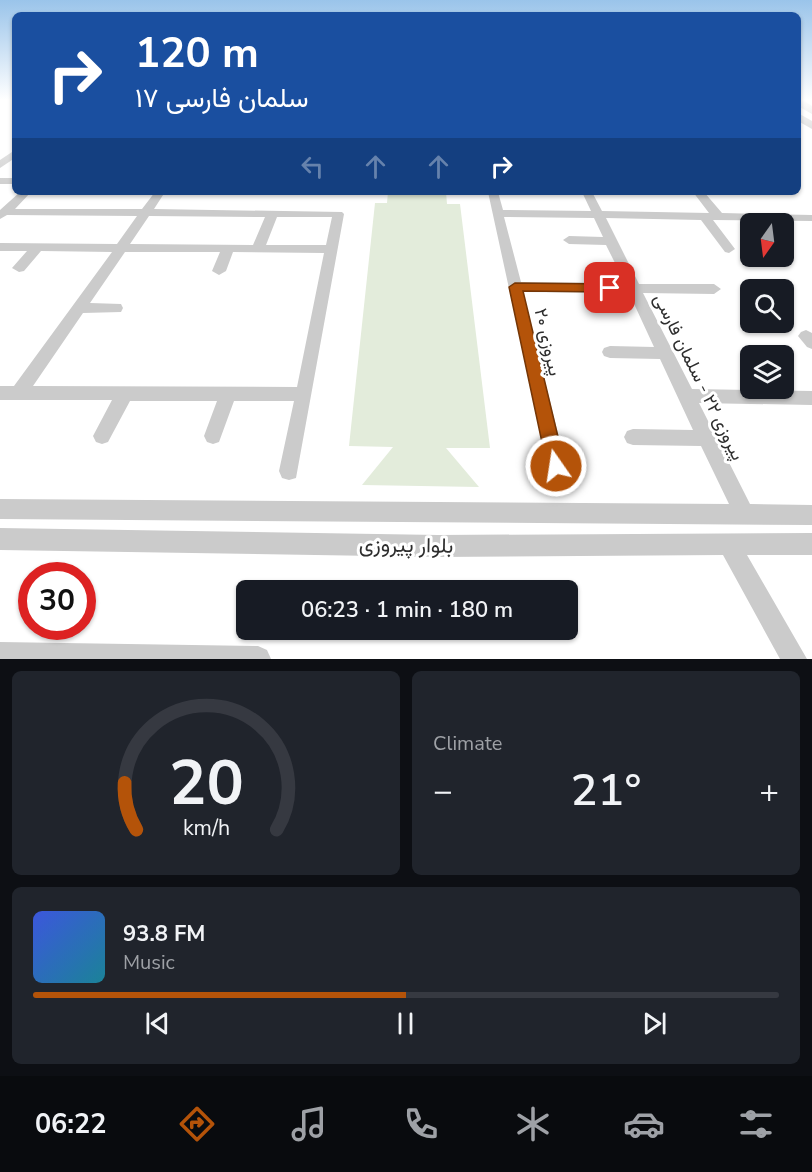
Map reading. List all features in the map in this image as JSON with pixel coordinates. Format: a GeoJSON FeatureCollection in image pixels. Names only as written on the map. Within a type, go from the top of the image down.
{"type":"FeatureCollection","features":[{"type":"Feature","properties":{"kind":"street"},"geometry":{"type":"LineString","coordinates":[[0,165],[12,155]]}},
{"type":"Feature","properties":{"kind":"street"},"geometry":{"type":"LineString","coordinates":[[2,214],[23,195]]}},
{"type":"Feature","properties":{"kind":"street"},"geometry":{"type":"LineString","coordinates":[[19,393],[158,195]]}},
{"type":"Feature","properties":{"kind":"street","name":"پیروزی ۲۰"},"geometry":{"type":"LineString","coordinates":[[494,195],[556,466]]}},
{"type":"Feature","properties":{"kind":"street","name":"پیروزی ۲۲ - سلمان فارسی"},"geometry":{"type":"LineString","coordinates":[[588,195],[744,514]]}},
{"type":"Feature","properties":{"kind":"street"},"geometry":{"type":"LineString","coordinates":[[700,195],[718,216]]}},
{"type":"Feature","properties":{"kind":"street"},"geometry":{"type":"LineString","coordinates":[[498,213],[812,218]]}},
{"type":"Feature","properties":{"kind":"street"},"geometry":{"type":"LineString","coordinates":[[2,214],[338,214],[289,471]]}},
{"type":"Feature","properties":{"kind":"street"},"geometry":{"type":"LineString","coordinates":[[258,248],[272,214]]}},
{"type":"Feature","properties":{"kind":"street"},"geometry":{"type":"LineString","coordinates":[[704,216],[729,249]]}},
{"type":"Feature","properties":{"kind":"street"},"geometry":{"type":"LineString","coordinates":[[569,240],[610,241]]}},
{"type":"Feature","properties":{"kind":"street"},"geometry":{"type":"LineString","coordinates":[[0,247],[332,249]]}},
{"type":"Feature","properties":{"kind":"street"},"geometry":{"type":"LineString","coordinates":[[19,268],[38,247]]}},
{"type":"Feature","properties":{"kind":"street"},"geometry":{"type":"LineString","coordinates":[[219,271],[228,248]]}},
{"type":"Feature","properties":{"kind":"street"},"geometry":{"type":"LineString","coordinates":[[515,287],[714,289]]}},
{"type":"Feature","properties":{"kind":"street"},"geometry":{"type":"LineString","coordinates":[[79,308],[116,308]]}},
{"type":"Feature","properties":{"kind":"street"},"geometry":{"type":"LineString","coordinates":[[610,352],[665,353]]}},
{"type":"Feature","properties":{"kind":"street"},"geometry":{"type":"LineString","coordinates":[[0,393],[303,394]]}},
{"type":"Feature","properties":{"kind":"street"},"geometry":{"type":"LineString","coordinates":[[102,436],[126,393]]}},
{"type":"Feature","properties":{"kind":"street"},"geometry":{"type":"LineString","coordinates":[[213,436],[228,394]]}},
{"type":"Feature","properties":{"kind":"street"},"geometry":{"type":"LineString","coordinates":[[686,396],[812,398]]}},
{"type":"Feature","properties":{"kind":"street"},"geometry":{"type":"LineString","coordinates":[[633,437],[707,438]]}},
{"type":"Feature","properties":{"kind":"street","name":"بلوار پیروزی"},"geometry":{"type":"LineString","coordinates":[[2,512],[812,515]]}},
{"type":"Feature","properties":{"kind":"street","name":"بلوار پیروزی"},"geometry":{"type":"LineString","coordinates":[[0,538],[438,546],[812,544]]}},
{"type":"Feature","properties":{"kind":"street"},"geometry":{"type":"LineString","coordinates":[[728,543],[794,659]]}},
{"type":"Feature","properties":{"kind":"street"},"geometry":{"type":"LineString","coordinates":[[0,654],[258,659]]}},
{"type":"Feature","properties":{"kind":"green space"},"geometry":{"type":"Polygon","coordinates":[[[388,195],[446,195],[447,204],[460,204],[490,448],[446,448],[479,487],[362,485],[393,447],[349,446],[375,203],[387,203],[388,195]]]}},
{"type":"Feature","properties":{"kind":"route"},"geometry":{"type":"LineString","coordinates":[[556,466],[515,287],[610,288]]}}]}
